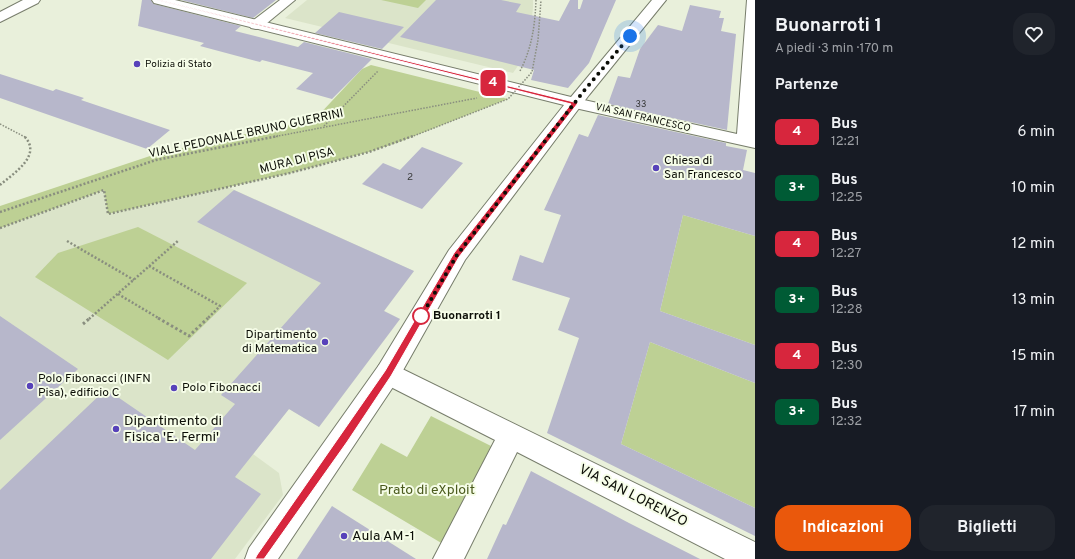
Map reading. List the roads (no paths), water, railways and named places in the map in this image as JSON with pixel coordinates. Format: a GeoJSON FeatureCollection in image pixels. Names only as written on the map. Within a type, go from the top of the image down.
{"type":"FeatureCollection","features":[{"type":"Feature","properties":{"kind":"street"},"geometry":{"type":"LineString","coordinates":[[0,18],[33,0]]}},
{"type":"Feature","properties":{"kind":"street","name":"VIA SAN FRANCESCO"},"geometry":{"type":"LineString","coordinates":[[159,0],[575,103],[750,142]]}},
{"type":"Feature","properties":{"kind":"street"},"geometry":{"type":"LineString","coordinates":[[256,25],[288,0]]}},
{"type":"Feature","properties":{"kind":"street"},"geometry":{"type":"LineString","coordinates":[[260,559],[320,474],[388,373],[457,255],[575,103],[659,0]]}},
{"type":"Feature","properties":{"kind":"street"},"geometry":{"type":"LineString","coordinates":[[750,142],[754,0]]}},
{"type":"Feature","properties":{"kind":"street","name":"VIA SAN LORENZO"},"geometry":{"type":"LineString","coordinates":[[388,373],[755,558]]}},
{"type":"Feature","properties":{"kind":"street"},"geometry":{"type":"LineString","coordinates":[[448,559],[511,436]]}},
{"type":"Feature","properties":{"kind":"place","name":"Polizia di Stato"},"geometry":{"type":"Point","coordinates":[137,64]}},
{"type":"Feature","properties":{"kind":"place","name":"Chiesa di San Francesco"},"geometry":{"type":"Point","coordinates":[656,168]}},
{"type":"Feature","properties":{"kind":"place","name":"Buonarroti 1"},"geometry":{"type":"Point","coordinates":[421,316]}},
{"type":"Feature","properties":{"kind":"place","name":"Dipartimento di Matematica"},"geometry":{"type":"Point","coordinates":[325,342]}},
{"type":"Feature","properties":{"kind":"place","name":"Polo Fibonacci (INFN Pisa), edificio C"},"geometry":{"type":"Point","coordinates":[30,386]}},
{"type":"Feature","properties":{"kind":"place","name":"Polo Fibonacci"},"geometry":{"type":"Point","coordinates":[174,388]}},
{"type":"Feature","properties":{"kind":"place","name":"Dipartimento di Fisica 'E. Fermi'"},"geometry":{"type":"Point","coordinates":[116,429]}},
{"type":"Feature","properties":{"kind":"place","name":"Aula AM-1"},"geometry":{"type":"Point","coordinates":[344,536]}},
{"type":"Feature","properties":{"kind":"park label","name":"Prato di eXploit"},"geometry":{"type":"Point","coordinates":[427,490]}}]}
